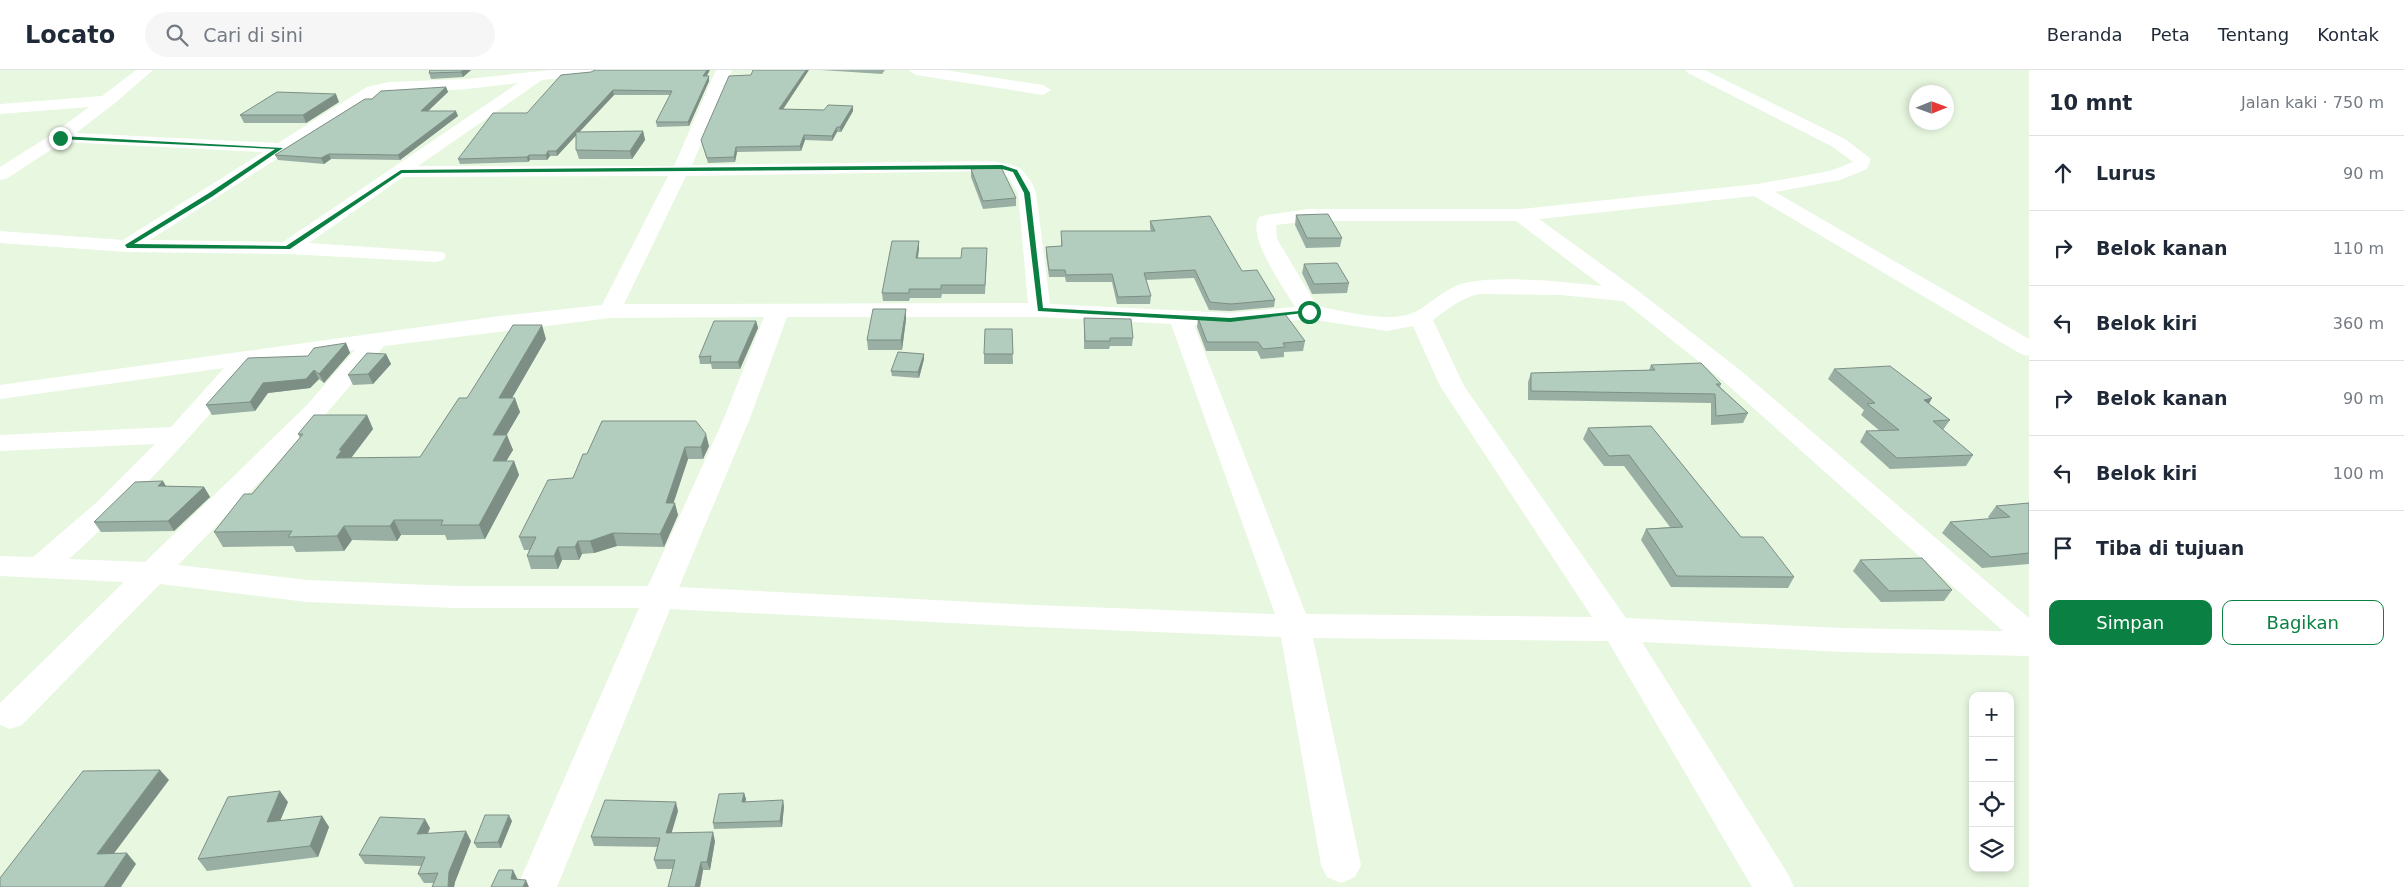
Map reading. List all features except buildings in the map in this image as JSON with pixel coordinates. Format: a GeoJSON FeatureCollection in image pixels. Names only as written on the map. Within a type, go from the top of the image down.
{"type":"FeatureCollection","features":[{"type":"Feature","properties":{"kind":"street"},"geometry":{"type":"LineString","coordinates":[[0,175],[60,138],[145,70]]}},
{"type":"Feature","properties":{"kind":"street"},"geometry":{"type":"LineString","coordinates":[[127,246],[377,88],[468,84],[592,70]]}},
{"type":"Feature","properties":{"kind":"street"},"geometry":{"type":"LineString","coordinates":[[610,311],[680,171],[724,70]]}},
{"type":"Feature","properties":{"kind":"street"},"geometry":{"type":"LineString","coordinates":[[916,70],[1043,90]]}},
{"type":"Feature","properties":{"kind":"street"},"geometry":{"type":"LineString","coordinates":[[1309,312],[1271,247],[1266,221],[1308,215],[1521,215],[1757,190],[1834,176],[1861,165],[1862,159],[1856,153],[1813,129],[1693,70]]}},
{"type":"Feature","properties":{"kind":"street"},"geometry":{"type":"LineString","coordinates":[[288,248],[538,76]]}},
{"type":"Feature","properties":{"kind":"street"},"geometry":{"type":"LineString","coordinates":[[0,109],[109,100]]}},
{"type":"Feature","properties":{"kind":"street"},"geometry":{"type":"LineString","coordinates":[[60,138],[280,148]]}},
{"type":"Feature","properties":{"kind":"street"},"geometry":{"type":"LineString","coordinates":[[0,164],[19,163]]}},
{"type":"Feature","properties":{"kind":"street"},"geometry":{"type":"LineString","coordinates":[[401,172],[680,171],[992,166],[1008,168],[1019,176],[1027,193],[1040,310]]}},
{"type":"Feature","properties":{"kind":"street"},"geometry":{"type":"LineString","coordinates":[[1757,190],[2029,349]]}},
{"type":"Feature","properties":{"kind":"street"},"geometry":{"type":"LineString","coordinates":[[1521,215],[1629,295],[1731,375],[2029,636]]}},
{"type":"Feature","properties":{"kind":"street"},"geometry":{"type":"LineString","coordinates":[[0,236],[127,246],[288,248],[436,256]]}},
{"type":"Feature","properties":{"kind":"street"},"geometry":{"type":"LineString","coordinates":[[0,392],[500,323],[610,311],[779,309],[1040,310],[1230,320],[1309,312],[1387,324],[1421,318],[1464,290],[1480,288],[1560,288],[1629,295]]}},
{"type":"Feature","properties":{"kind":"street"},"geometry":{"type":"LineString","coordinates":[[537,887],[659,596],[737,418],[779,309]]}},
{"type":"Feature","properties":{"kind":"street"},"geometry":{"type":"LineString","coordinates":[[1180,318],[1295,626],[1341,865]]}},
{"type":"Feature","properties":{"kind":"street"},"geometry":{"type":"LineString","coordinates":[[1421,318],[1452,386],[1617,629],[1774,887]]}},
{"type":"Feature","properties":{"kind":"street"},"geometry":{"type":"LineString","coordinates":[[10,715],[316,410],[376,341]]}},
{"type":"Feature","properties":{"kind":"street"},"geometry":{"type":"LineString","coordinates":[[42,567],[107,509],[178,435],[245,359]]}},
{"type":"Feature","properties":{"kind":"street"},"geometry":{"type":"LineString","coordinates":[[0,443],[178,435]]}},
{"type":"Feature","properties":{"kind":"street"},"geometry":{"type":"LineString","coordinates":[[0,566],[153,573],[307,591],[456,597],[659,596],[1033,616],[1295,626],[1617,629],[1843,640],[2029,644]]}},
{"type":"Feature","properties":{"kind":"route"},"geometry":{"type":"LineString","coordinates":[[60,138],[280,148],[211,195],[127,246],[288,248],[401,172],[1002,167],[1015,171],[1027,193],[1040,310],[1230,320],[1295,315],[1309,312]]}}]}
